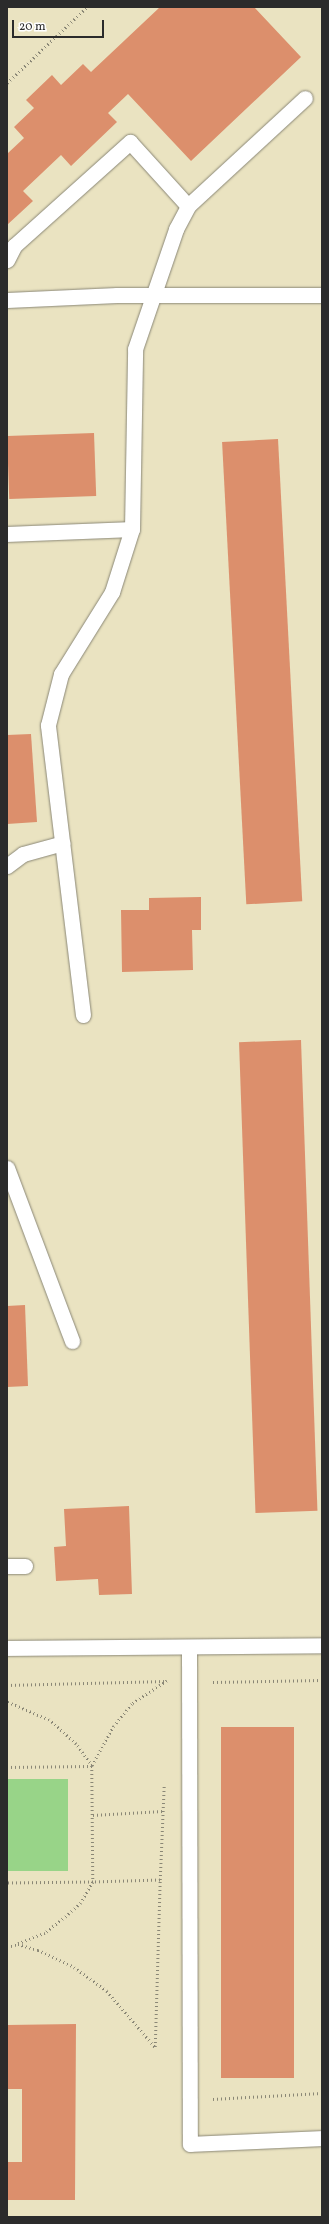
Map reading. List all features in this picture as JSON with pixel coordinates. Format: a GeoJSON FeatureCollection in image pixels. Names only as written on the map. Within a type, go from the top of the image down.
{"type":"FeatureCollection","features":[{"type":"Feature","properties":{"kind":"lane"},"geometry":{"type":"LineString","coordinates":[[83,1015],[48,725],[61,674],[112,592],[132,529],[135,349],[152,295],[176,229],[188,206],[305,98]]}},
{"type":"Feature","properties":{"kind":"lane"},"geometry":{"type":"LineString","coordinates":[[7,260],[14,246],[130,142],[188,206]]}},
{"type":"Feature","properties":{"kind":"lane"},"geometry":{"type":"LineString","coordinates":[[7,300],[152,295],[322,295]]}},
{"type":"Feature","properties":{"kind":"lane"},"geometry":{"type":"LineString","coordinates":[[7,534],[132,529]]}},
{"type":"Feature","properties":{"kind":"lane"},"geometry":{"type":"LineString","coordinates":[[7,866],[23,854],[63,843]]}},
{"type":"Feature","properties":{"kind":"lane"},"geometry":{"type":"LineString","coordinates":[[7,1168],[72,1341]]}},
{"type":"Feature","properties":{"kind":"lane"},"geometry":{"type":"LineString","coordinates":[[7,1566],[25,1566]]}},
{"type":"Feature","properties":{"kind":"lane"},"geometry":{"type":"LineString","coordinates":[[7,1648],[322,1645]]}},
{"type":"Feature","properties":{"kind":"lane"},"geometry":{"type":"LineString","coordinates":[[189,1647],[190,2144],[322,2138]]}},
{"type":"Feature","properties":{"kind":"path"},"geometry":{"type":"LineString","coordinates":[[7,83],[87,7]]}},
{"type":"Feature","properties":{"kind":"path"},"geometry":{"type":"LineString","coordinates":[[7,1684],[322,1680]]}},
{"type":"Feature","properties":{"kind":"path"},"geometry":{"type":"LineString","coordinates":[[167,1681],[167,1689]]}},
{"type":"Feature","properties":{"kind":"path"},"geometry":{"type":"LineString","coordinates":[[7,1947],[45,1933],[81,1903],[93,1882],[92,1766],[114,1726],[132,1704],[167,1681]]}},
{"type":"Feature","properties":{"kind":"path"},"geometry":{"type":"LineString","coordinates":[[7,1702],[49,1720],[76,1744],[92,1766]]}},
{"type":"Feature","properties":{"kind":"path"},"geometry":{"type":"LineString","coordinates":[[7,1767],[92,1766]]}},
{"type":"Feature","properties":{"kind":"path"},"geometry":{"type":"LineString","coordinates":[[18,1944],[38,1950],[74,1967],[107,1991],[155,2046],[164,1780]]}},
{"type":"Feature","properties":{"kind":"path"},"geometry":{"type":"LineString","coordinates":[[93,1815],[163,1811]]}},
{"type":"Feature","properties":{"kind":"path"},"geometry":{"type":"LineString","coordinates":[[7,1883],[160,1880]]}},
{"type":"Feature","properties":{"kind":"path"},"geometry":{"type":"LineString","coordinates":[[206,2100],[322,2093]]}},
{"type":"Feature","properties":{"kind":"green space"},"geometry":{"type":"Polygon","coordinates":[[[7,1779],[68,1779],[68,1871],[7,1871],[7,1779]]]}},
{"type":"Feature","properties":{"kind":"building"},"geometry":{"type":"Polygon","coordinates":[[[160,7],[254,7],[301,57],[191,161],[128,94],[108,113],[117,122],[71,166],[61,155],[23,191],[33,201],[7,225],[7,154],[24,138],[14,127],[34,108],[26,100],[52,75],[61,85],[83,64],[91,72],[160,7]]]}},
{"type":"Feature","properties":{"kind":"building"},"geometry":{"type":"Polygon","coordinates":[[[94,433],[96,496],[9,499],[7,436],[94,433]]]}},
{"type":"Feature","properties":{"kind":"building"},"geometry":{"type":"Polygon","coordinates":[[[278,439],[302,901],[246,904],[222,442],[278,439]]]}},
{"type":"Feature","properties":{"kind":"building"},"geometry":{"type":"Polygon","coordinates":[[[31,734],[37,822],[7,824],[7,735],[31,734]]]}},
{"type":"Feature","properties":{"kind":"building"},"geometry":{"type":"Polygon","coordinates":[[[201,897],[201,930],[192,930],[193,970],[122,972],[121,910],[149,910],[149,898],[201,897]]]}},
{"type":"Feature","properties":{"kind":"building"},"geometry":{"type":"Polygon","coordinates":[[[301,1040],[317,1511],[255,1513],[239,1042],[301,1040]]]}},
{"type":"Feature","properties":{"kind":"building"},"geometry":{"type":"Polygon","coordinates":[[[25,1305],[28,1386],[7,1387],[7,1306],[25,1305]]]}},
{"type":"Feature","properties":{"kind":"building"},"geometry":{"type":"Polygon","coordinates":[[[129,1506],[132,1594],[99,1595],[98,1579],[56,1581],[54,1547],[66,1546],[64,1509],[129,1506]]]}},
{"type":"Feature","properties":{"kind":"building"},"geometry":{"type":"Polygon","coordinates":[[[221,1727],[294,1727],[294,2078],[221,2078],[221,1727]]]}},
{"type":"Feature","properties":{"kind":"building"},"geometry":{"type":"Polygon","coordinates":[[[76,2024],[75,2200],[7,2200],[7,2162],[22,2162],[22,2089],[7,2089],[7,2025],[76,2024]]]}}]}
